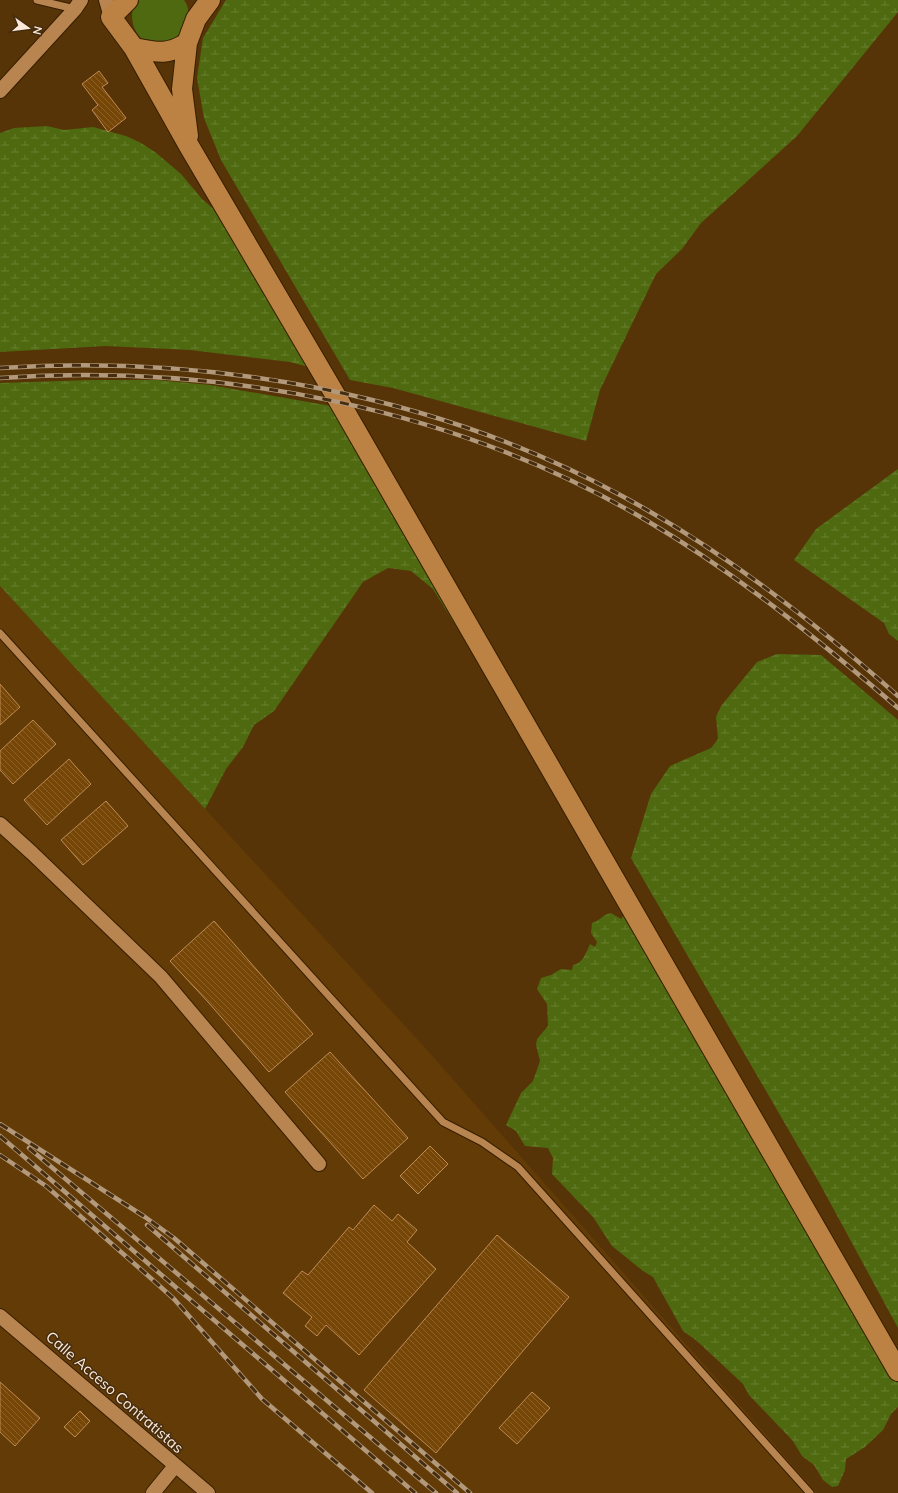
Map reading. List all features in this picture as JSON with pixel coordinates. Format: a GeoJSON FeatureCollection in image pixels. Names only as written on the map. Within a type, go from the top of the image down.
{"type":"FeatureCollection","features":[{"type":"Feature","properties":{"kind":"main road"},"geometry":{"type":"LineString","coordinates":[[128,0],[108,8],[134,48],[189,146],[352,424],[898,1371]]}},
{"type":"Feature","properties":{"kind":"main road"},"geometry":{"type":"LineString","coordinates":[[192,0],[195,5],[196,19]]}},
{"type":"Feature","properties":{"kind":"main road"},"geometry":{"type":"LineString","coordinates":[[189,146],[182,89],[187,43],[196,19],[210,0]]}},
{"type":"Feature","properties":{"kind":"main road"},"geometry":{"type":"LineString","coordinates":[[134,48],[171,52],[187,43]]}},
{"type":"Feature","properties":{"kind":"street"},"geometry":{"type":"LineString","coordinates":[[0,91],[78,4]]}},
{"type":"Feature","properties":{"kind":"street"},"geometry":{"type":"LineString","coordinates":[[0,824],[161,977],[319,1164]]}},
{"type":"Feature","properties":{"kind":"street","name":"Calle Acceso Contratistas"},"geometry":{"type":"LineString","coordinates":[[0,1316],[208,1493]]}},
{"type":"Feature","properties":{"kind":"street"},"geometry":{"type":"LineString","coordinates":[[152,1493],[175,1466]]}},
{"type":"Feature","properties":{"kind":"lane"},"geometry":{"type":"LineString","coordinates":[[37,0],[78,4]]}},
{"type":"Feature","properties":{"kind":"lane"},"geometry":{"type":"LineString","coordinates":[[0,633],[443,1122],[482,1142],[518,1168],[810,1493]]}},
{"type":"Feature","properties":{"kind":"shaded area"},"geometry":{"type":"Polygon","coordinates":[[[0,586],[428,1051],[817,1493],[0,1493],[0,586]]]}},
{"type":"Feature","properties":{"kind":"green space"},"geometry":{"type":"Polygon","coordinates":[[[136,0],[184,0],[188,8],[188,12],[184,33],[174,41],[167,44],[150,43],[143,40],[135,30],[133,24],[132,12],[136,0]]]}},
{"type":"Feature","properties":{"kind":"green space"},"geometry":{"type":"Polygon","coordinates":[[[226,0],[898,0],[898,12],[797,136],[701,223],[682,249],[656,274],[600,390],[586,441],[393,388],[350,380],[221,160],[204,118],[197,78],[203,38],[226,0]]]}},
{"type":"Feature","properties":{"kind":"green space"},"geometry":{"type":"Polygon","coordinates":[[[47,126],[64,130],[93,127],[126,136],[155,152],[181,174],[202,199],[227,221],[316,369],[290,362],[190,350],[106,346],[0,352],[0,133],[14,128],[47,126]]]}},
{"type":"Feature","properties":{"kind":"green space"},"geometry":{"type":"Polygon","coordinates":[[[92,380],[157,380],[210,385],[337,407],[510,713],[433,589],[411,571],[388,568],[363,582],[274,711],[254,725],[243,747],[226,769],[205,809],[0,586],[0,383],[92,380]]]}},
{"type":"Feature","properties":{"kind":"green space"},"geometry":{"type":"Polygon","coordinates":[[[898,469],[898,641],[889,634],[884,623],[794,560],[816,529],[898,469]]]}},
{"type":"Feature","properties":{"kind":"green space"},"geometry":{"type":"Polygon","coordinates":[[[777,654],[821,655],[898,720],[898,1328],[820,1184],[631,858],[651,794],[670,766],[711,748],[718,739],[716,717],[721,706],[757,662],[777,654]]]}},
{"type":"Feature","properties":{"kind":"green space"},"geometry":{"type":"Polygon","coordinates":[[[627,911],[898,1377],[898,1407],[891,1414],[883,1430],[865,1447],[846,1459],[845,1470],[838,1486],[832,1487],[823,1480],[814,1465],[802,1456],[793,1441],[749,1395],[743,1384],[697,1341],[683,1331],[653,1277],[643,1271],[612,1246],[593,1217],[552,1174],[553,1158],[548,1148],[525,1146],[516,1131],[506,1125],[521,1093],[533,1081],[540,1061],[536,1045],[537,1039],[548,1026],[547,1004],[537,989],[541,978],[551,975],[561,969],[572,970],[573,965],[584,957],[590,944],[595,947],[597,942],[591,933],[592,923],[611,913],[621,919],[627,911]]]}},
{"type":"Feature","properties":{"kind":"building"},"geometry":{"type":"Polygon","coordinates":[[[99,71],[108,83],[102,87],[126,118],[108,132],[92,110],[98,105],[82,84],[99,71]]]}},
{"type":"Feature","properties":{"kind":"building"},"geometry":{"type":"Polygon","coordinates":[[[0,684],[20,707],[0,725],[0,684]]]}},
{"type":"Feature","properties":{"kind":"building"},"geometry":{"type":"Polygon","coordinates":[[[33,720],[56,744],[13,784],[0,770],[0,751],[33,720]]]}},
{"type":"Feature","properties":{"kind":"building"},"geometry":{"type":"Polygon","coordinates":[[[69,759],[91,784],[47,825],[24,800],[69,759]]]}},
{"type":"Feature","properties":{"kind":"building"},"geometry":{"type":"Polygon","coordinates":[[[106,801],[128,826],[83,865],[61,840],[106,801]]]}},
{"type":"Feature","properties":{"kind":"building"},"geometry":{"type":"Polygon","coordinates":[[[214,921],[313,1034],[269,1072],[170,961],[214,921]]]}},
{"type":"Feature","properties":{"kind":"building"},"geometry":{"type":"Polygon","coordinates":[[[330,1052],[408,1138],[363,1179],[285,1092],[330,1052]]]}},
{"type":"Feature","properties":{"kind":"building"},"geometry":{"type":"Polygon","coordinates":[[[430,1146],[448,1164],[418,1194],[400,1176],[430,1146]]]}},
{"type":"Feature","properties":{"kind":"building"},"geometry":{"type":"Polygon","coordinates":[[[374,1205],[392,1221],[398,1214],[417,1230],[407,1242],[436,1269],[359,1355],[326,1325],[317,1336],[305,1326],[312,1317],[283,1293],[302,1271],[308,1275],[349,1227],[353,1230],[374,1205]]]}},
{"type":"Feature","properties":{"kind":"building"},"geometry":{"type":"Polygon","coordinates":[[[497,1235],[569,1297],[436,1453],[364,1390],[497,1235]]]}},
{"type":"Feature","properties":{"kind":"building"},"geometry":{"type":"Polygon","coordinates":[[[0,1382],[40,1418],[15,1446],[0,1432],[0,1382]]]}},
{"type":"Feature","properties":{"kind":"building"},"geometry":{"type":"Polygon","coordinates":[[[532,1392],[550,1408],[517,1444],[499,1428],[532,1392]]]}},
{"type":"Feature","properties":{"kind":"building"},"geometry":{"type":"Polygon","coordinates":[[[80,1411],[90,1421],[75,1437],[64,1427],[80,1411]]]}},
{"type":"Feature","properties":{"kind":"railway"},"geometry":{"type":"LineString","coordinates":[[0,368],[80,365],[160,368],[240,375],[320,388],[399,407],[476,431],[551,461],[622,496],[695,539],[731,563],[833,640],[898,696]]}},
{"type":"Feature","properties":{"kind":"railway"},"geometry":{"type":"LineString","coordinates":[[0,378],[83,375],[167,378],[250,386],[333,401],[414,421],[493,448],[570,480],[644,519],[678,540],[744,584],[776,608],[838,657],[898,708]]}},
{"type":"Feature","properties":{"kind":"railway"},"geometry":{"type":"LineString","coordinates":[[0,1124],[145,1217],[174,1238],[470,1493]]}},
{"type":"Feature","properties":{"kind":"railway"},"geometry":{"type":"LineString","coordinates":[[0,1136],[415,1493]]}},
{"type":"Feature","properties":{"kind":"railway"},"geometry":{"type":"LineString","coordinates":[[29,1148],[436,1493]]}},
{"type":"Feature","properties":{"kind":"railway"},"geometry":{"type":"LineString","coordinates":[[0,1155],[46,1186],[174,1299],[262,1399],[372,1493]]}},
{"type":"Feature","properties":{"kind":"railway"},"geometry":{"type":"LineString","coordinates":[[147,1225],[457,1493]]}}]}
